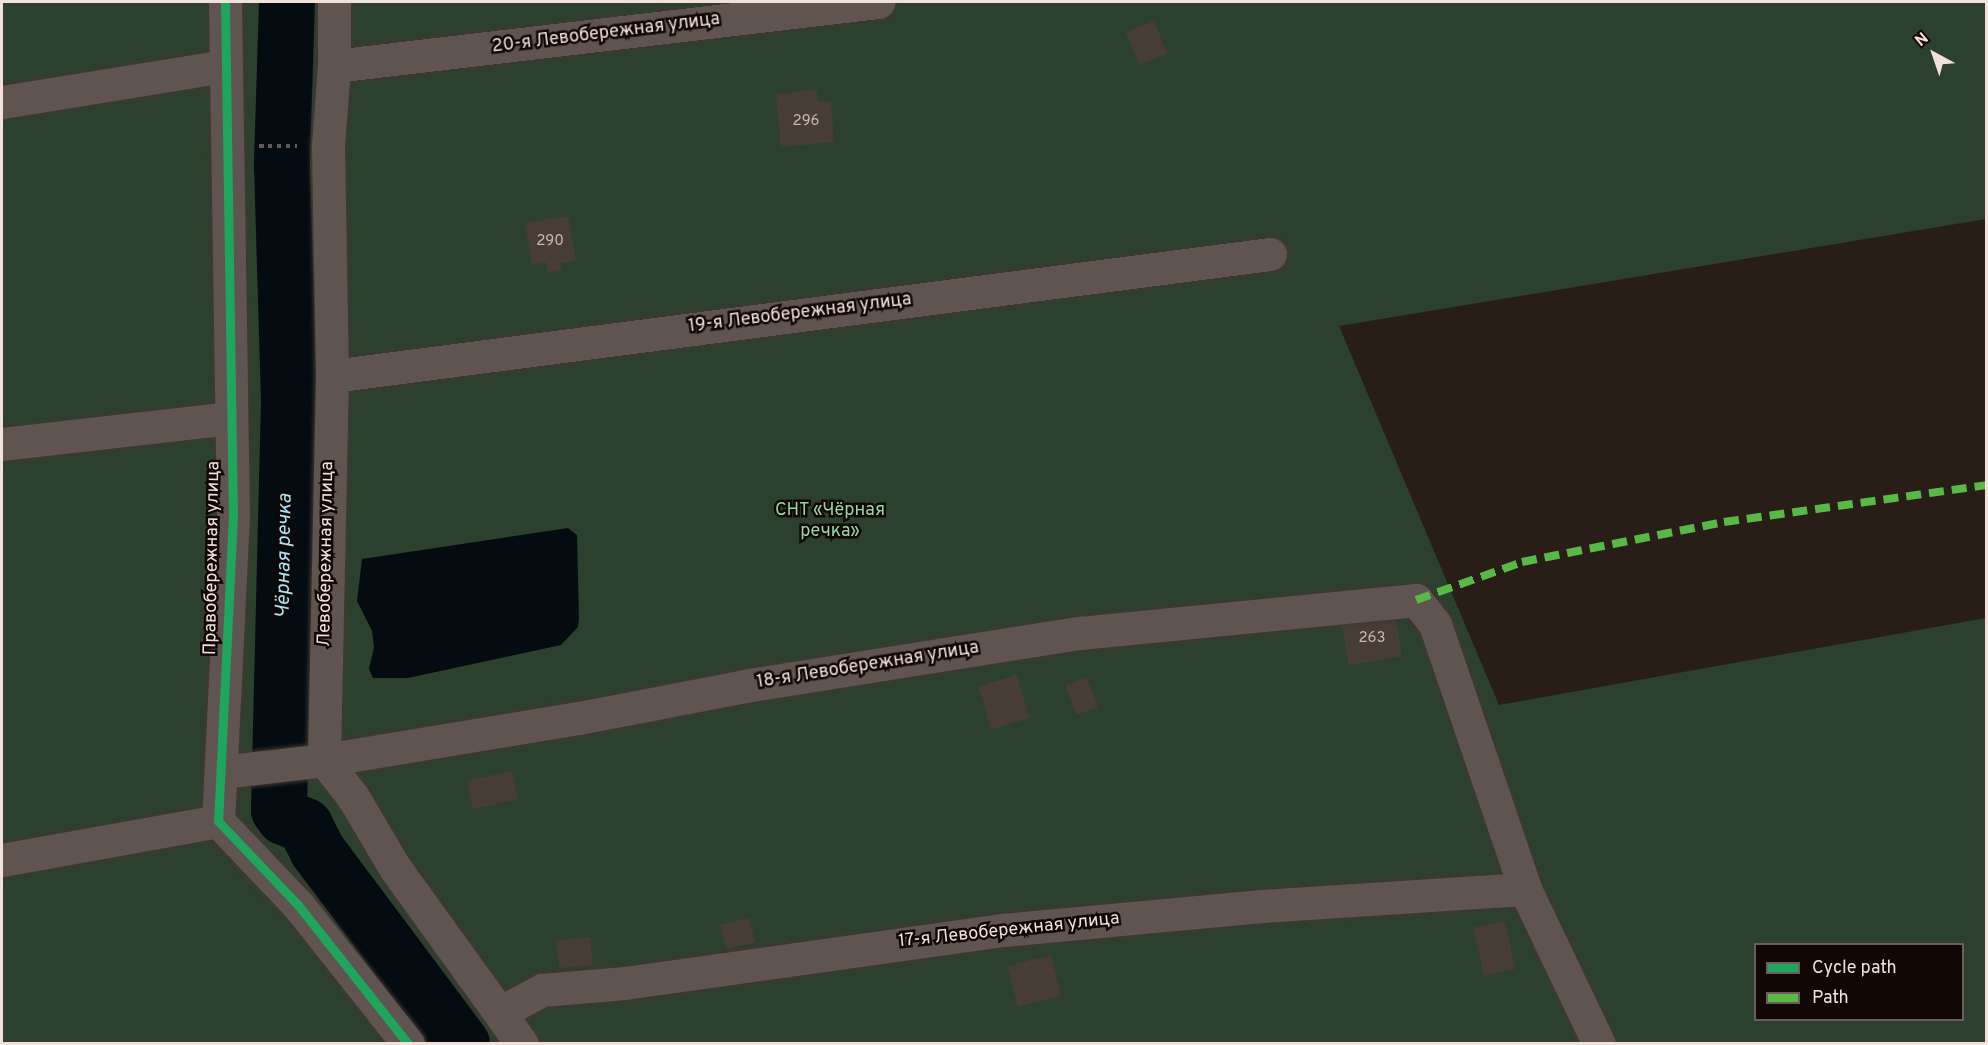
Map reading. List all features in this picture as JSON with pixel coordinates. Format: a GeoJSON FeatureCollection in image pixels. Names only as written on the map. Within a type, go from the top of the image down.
{"type":"FeatureCollection","features":[{"type":"Feature","properties":{"kind":"street","name":"Правобережная улица"},"geometry":{"type":"LineString","coordinates":[[218,821],[231,620],[231,417],[225,146],[225,2]]}},
{"type":"Feature","properties":{"kind":"street","name":"Левобережная улица"},"geometry":{"type":"LineString","coordinates":[[324,760],[332,376],[328,146],[334,66],[334,2]]}},
{"type":"Feature","properties":{"kind":"street","name":"20-я Левобережная улица"},"geometry":{"type":"LineString","coordinates":[[334,66],[878,2]]}},
{"type":"Feature","properties":{"kind":"street"},"geometry":{"type":"LineString","coordinates":[[2,102],[225,66]]}},
{"type":"Feature","properties":{"kind":"street","name":"19-я Левобережная улица"},"geometry":{"type":"LineString","coordinates":[[332,376],[1270,254]]}},
{"type":"Feature","properties":{"kind":"street"},"geometry":{"type":"LineString","coordinates":[[2,444],[231,417]]}},
{"type":"Feature","properties":{"kind":"street","name":"18-я Левобережная улица"},"geometry":{"type":"LineString","coordinates":[[221,772],[324,760],[579,718],[773,681],[1080,633],[1416,600],[1435,624],[1525,888]]}},
{"type":"Feature","properties":{"kind":"street"},"geometry":{"type":"LineString","coordinates":[[324,760],[353,797],[395,868],[522,1044]]}},
{"type":"Feature","properties":{"kind":"street"},"geometry":{"type":"LineString","coordinates":[[2,860],[218,821],[298,905],[402,1043]]}},
{"type":"Feature","properties":{"kind":"street"},"geometry":{"type":"LineString","coordinates":[[1525,888],[1599,1044]]}},
{"type":"Feature","properties":{"kind":"street","name":"17-я Левобережная улица"},"geometry":{"type":"LineString","coordinates":[[501,1012],[542,990],[625,983],[1003,930],[1262,906],[1525,888]]}},
{"type":"Feature","properties":{"kind":"path"},"geometry":{"type":"LineString","coordinates":[[225,146],[328,146]]}},
{"type":"Feature","properties":{"kind":"green space","name":"СНТ «Чёрная речка»"},"geometry":{"type":"Polygon","coordinates":[[[2,2],[1986,2],[1986,219],[1339,326],[1499,705],[1986,618],[1986,1043],[2,1044],[2,2]]]}},
{"type":"Feature","properties":{"kind":"shaded area"},"geometry":{"type":"Polygon","coordinates":[[[568,528],[577,535],[579,619],[578,627],[561,645],[408,678],[373,678],[369,669],[374,647],[372,631],[357,601],[362,559],[568,528]]]}},
{"type":"Feature","properties":{"kind":"building"},"geometry":{"type":"Polygon","coordinates":[[[1154,21],[1167,53],[1139,65],[1126,32],[1154,21]]]}},
{"type":"Feature","properties":{"kind":"building"},"geometry":{"type":"Polygon","coordinates":[[[817,90],[818,102],[831,101],[834,142],[781,147],[776,94],[817,90]]]}},
{"type":"Feature","properties":{"kind":"building"},"geometry":{"type":"Polygon","coordinates":[[[568,216],[576,261],[560,263],[562,270],[548,273],[546,262],[532,265],[525,223],[568,216]]]}},
{"type":"Feature","properties":{"kind":"building"},"geometry":{"type":"Polygon","coordinates":[[[1395,613],[1402,656],[1349,665],[1342,621],[1395,613]]]}},
{"type":"Feature","properties":{"kind":"building"},"geometry":{"type":"Polygon","coordinates":[[[1017,675],[1029,718],[991,729],[979,686],[1017,675]]]}},
{"type":"Feature","properties":{"kind":"building"},"geometry":{"type":"Polygon","coordinates":[[[1087,677],[1098,707],[1076,715],[1065,685],[1087,677]]]}},
{"type":"Feature","properties":{"kind":"building"},"geometry":{"type":"Polygon","coordinates":[[[512,771],[518,799],[473,809],[467,781],[512,771]]]}},
{"type":"Feature","properties":{"kind":"building"},"geometry":{"type":"Polygon","coordinates":[[[749,918],[755,942],[726,950],[720,925],[749,918]]]}},
{"type":"Feature","properties":{"kind":"building"},"geometry":{"type":"Polygon","coordinates":[[[1505,921],[1515,969],[1484,976],[1474,928],[1505,921]]]}},
{"type":"Feature","properties":{"kind":"building"},"geometry":{"type":"Polygon","coordinates":[[[590,937],[593,965],[559,968],[556,941],[590,937]]]}},
{"type":"Feature","properties":{"kind":"building"},"geometry":{"type":"Polygon","coordinates":[[[1051,955],[1061,996],[1017,1007],[1007,966],[1051,955]]]}},
{"type":"Feature","properties":{"kind":"waterway","name":"Чёрная речка"},"geometry":{"type":"LineString","coordinates":[[287,2],[282,165],[289,399],[279,810],[284,817],[305,826],[317,850],[462,1044]]}},
{"type":"Feature","properties":{"kind":"marked path"},"geometry":{"type":"LineString","coordinates":[[1416,600],[1522,562],[1724,522],[1986,485]]}},
{"type":"Feature","properties":{"kind":"cycle path"},"geometry":{"type":"LineString","coordinates":[[225,2],[233,516],[218,821],[298,905],[408,1044]]}}]}
